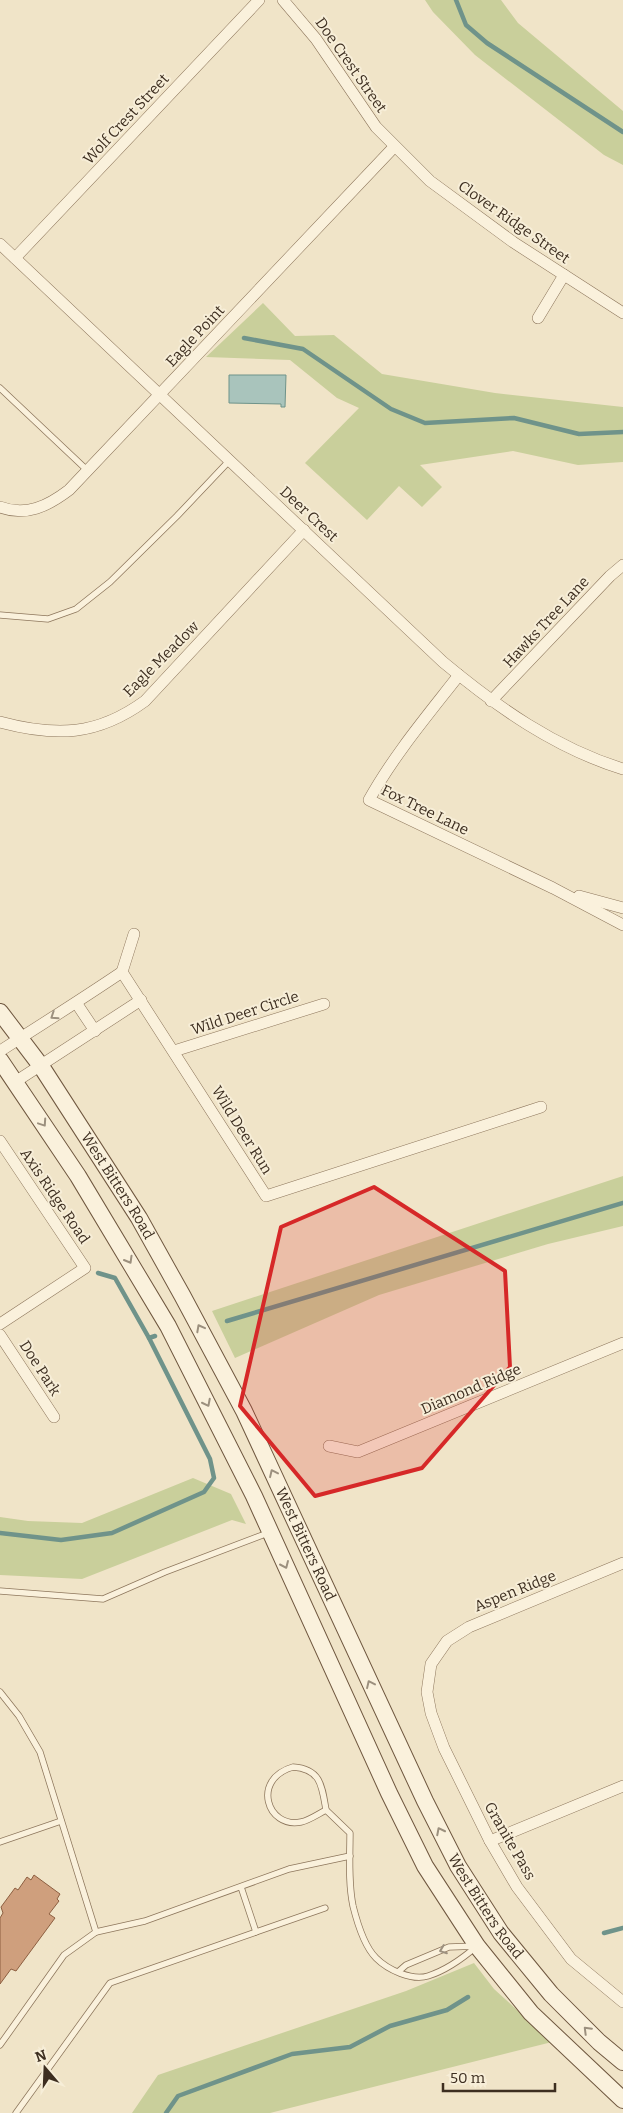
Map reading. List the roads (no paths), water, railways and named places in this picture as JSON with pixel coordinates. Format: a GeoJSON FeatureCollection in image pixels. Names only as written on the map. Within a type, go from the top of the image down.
{"type":"FeatureCollection","features":[{"type":"Feature","properties":{"kind":"main road","name":"West Bitters Road"},"geometry":{"type":"LineString","coordinates":[[0,1012],[41,1066],[138,1218],[244,1411],[424,1802],[458,1866],[501,1933],[551,1994],[599,2042],[623,2062]]}},
{"type":"Feature","properties":{"kind":"main road","name":"West Bitters Road"},"geometry":{"type":"LineString","coordinates":[[0,1060],[78,1176],[168,1326],[218,1423],[270,1532],[389,1793],[425,1866],[476,1946],[531,2013],[623,2100]]}},
{"type":"Feature","properties":{"kind":"main road"},"geometry":{"type":"LineString","coordinates":[[218,1423],[244,1411]]}},
{"type":"Feature","properties":{"kind":"main road"},"geometry":{"type":"LineString","coordinates":[[476,1946],[501,1933]]}},
{"type":"Feature","properties":{"kind":"street","name":"Wolf Crest Street"},"geometry":{"type":"LineString","coordinates":[[15,258],[259,0]]}},
{"type":"Feature","properties":{"kind":"street","name":"Doe Crest Street"},"geometry":{"type":"LineString","coordinates":[[283,0],[316,39],[376,127],[394,146]]}},
{"type":"Feature","properties":{"kind":"street","name":"Clover Ridge Street"},"geometry":{"type":"LineString","coordinates":[[394,146],[430,181],[476,216],[623,313]]}},
{"type":"Feature","properties":{"kind":"street","name":"Eagle Point"},"geometry":{"type":"LineString","coordinates":[[0,507],[11,511],[32,510],[52,503],[69,490],[394,146]]}},
{"type":"Feature","properties":{"kind":"street","name":"Deer Crest"},"geometry":{"type":"LineString","coordinates":[[0,244],[459,675],[491,701],[523,723],[567,747],[623,769]]}},
{"type":"Feature","properties":{"kind":"street"},"geometry":{"type":"LineString","coordinates":[[538,318],[564,275]]}},
{"type":"Feature","properties":{"kind":"street","name":"Eagle Meadow"},"geometry":{"type":"LineString","coordinates":[[0,722],[23,728],[66,732],[94,727],[133,709],[145,701],[304,530]]}},
{"type":"Feature","properties":{"kind":"street","name":"Hawks Tree Lane"},"geometry":{"type":"LineString","coordinates":[[491,701],[610,576],[623,565]]}},
{"type":"Feature","properties":{"kind":"street","name":"Fox Tree Lane"},"geometry":{"type":"LineString","coordinates":[[459,675],[384,773],[369,800],[553,888],[623,925]]}},
{"type":"Feature","properties":{"kind":"street","name":"Fox Tree Lane"},"geometry":{"type":"LineString","coordinates":[[553,888],[623,908]]}},
{"type":"Feature","properties":{"kind":"street"},"geometry":{"type":"LineString","coordinates":[[0,1051],[62,1011],[77,1004],[122,972],[134,934]]}},
{"type":"Feature","properties":{"kind":"street","name":"Wild Deer Run"},"geometry":{"type":"LineString","coordinates":[[122,972],[266,1196],[541,1108]]}},
{"type":"Feature","properties":{"kind":"street"},"geometry":{"type":"LineString","coordinates":[[15,1082],[141,1000]]}},
{"type":"Feature","properties":{"kind":"street"},"geometry":{"type":"LineString","coordinates":[[77,1004],[95,1030]]}},
{"type":"Feature","properties":{"kind":"street","name":"Wild Deer Circle"},"geometry":{"type":"LineString","coordinates":[[174,1051],[324,1004]]}},
{"type":"Feature","properties":{"kind":"street","name":"Axis Ridge Road"},"geometry":{"type":"LineString","coordinates":[[0,1142],[84,1268],[0,1324]]}},
{"type":"Feature","properties":{"kind":"street","name":"Doe Park"},"geometry":{"type":"LineString","coordinates":[[0,1335],[54,1418]]}},
{"type":"Feature","properties":{"kind":"street","name":"Diamond Ridge"},"geometry":{"type":"LineString","coordinates":[[329,1446],[358,1452],[623,1343]]}},
{"type":"Feature","properties":{"kind":"street","name":"Aspen Ridge"},"geometry":{"type":"LineString","coordinates":[[432,1664],[447,1641],[469,1627],[623,1563]]}},
{"type":"Feature","properties":{"kind":"street","name":"Granite Pass"},"geometry":{"type":"LineString","coordinates":[[432,1664],[427,1692],[431,1713],[455,1772],[490,1841],[517,1886],[571,1959],[623,2002]]}},
{"type":"Feature","properties":{"kind":"street"},"geometry":{"type":"LineString","coordinates":[[490,1841],[623,1786]]}},
{"type":"Feature","properties":{"kind":"lane"},"geometry":{"type":"LineString","coordinates":[[0,388],[88,471]]}},
{"type":"Feature","properties":{"kind":"lane"},"geometry":{"type":"LineString","coordinates":[[0,615],[48,620],[76,609],[124,569],[231,460]]}},
{"type":"Feature","properties":{"kind":"lane"},"geometry":{"type":"LineString","coordinates":[[0,1591],[104,1600],[165,1572],[270,1532]]}},
{"type":"Feature","properties":{"kind":"lane"},"geometry":{"type":"LineString","coordinates":[[0,1692],[19,1716],[40,1752],[96,1932]]}},
{"type":"Feature","properties":{"kind":"lane"},"geometry":{"type":"LineString","coordinates":[[326,1810],[301,1822],[283,1820],[270,1807],[268,1790],[271,1782],[284,1769],[293,1767],[311,1771],[318,1778],[322,1787],[326,1810],[350,1833],[354,1906],[365,1941],[376,1958],[398,1972],[414,1978],[427,1977],[457,1963],[476,1946]]}},
{"type":"Feature","properties":{"kind":"lane"},"geometry":{"type":"LineString","coordinates":[[0,1842],[60,1821]]}},
{"type":"Feature","properties":{"kind":"lane"},"geometry":{"type":"LineString","coordinates":[[0,2045],[64,1955],[96,1932],[145,1921],[289,1869],[350,1856]]}},
{"type":"Feature","properties":{"kind":"lane"},"geometry":{"type":"LineString","coordinates":[[241,1887],[256,1932]]}},
{"type":"Feature","properties":{"kind":"lane"},"geometry":{"type":"LineString","coordinates":[[16,2113],[110,1983],[325,1908]]}},
{"type":"Feature","properties":{"kind":"lane"},"geometry":{"type":"LineString","coordinates":[[398,1972],[406,1966],[449,1947],[476,1946]]}},
{"type":"Feature","properties":{"kind":"water"},"geometry":{"type":"Polygon","coordinates":[[[229,375],[286,375],[285,407],[281,407],[281,404],[229,403],[229,375]]]}},
{"type":"Feature","properties":{"kind":"waterway"},"geometry":{"type":"LineString","coordinates":[[456,0],[466,25],[487,43],[623,132]]}},
{"type":"Feature","properties":{"kind":"waterway"},"geometry":{"type":"LineString","coordinates":[[244,338],[303,349],[391,409],[425,423],[514,418],[579,434],[623,432]]}},
{"type":"Feature","properties":{"kind":"waterway"},"geometry":{"type":"LineString","coordinates":[[227,1321],[623,1203]]}},
{"type":"Feature","properties":{"kind":"waterway"},"geometry":{"type":"LineString","coordinates":[[98,1273],[115,1278],[149,1338]]}},
{"type":"Feature","properties":{"kind":"waterway"},"geometry":{"type":"LineString","coordinates":[[0,1533],[61,1540],[112,1533],[204,1492],[214,1478],[210,1459],[149,1338],[155,1336]]}},
{"type":"Feature","properties":{"kind":"waterway"},"geometry":{"type":"LineString","coordinates":[[604,1933],[623,1928]]}},
{"type":"Feature","properties":{"kind":"waterway"},"geometry":{"type":"LineString","coordinates":[[166,2113],[178,2096],[292,2054],[350,2047],[390,2026],[447,2010],[468,1997]]}}]}
